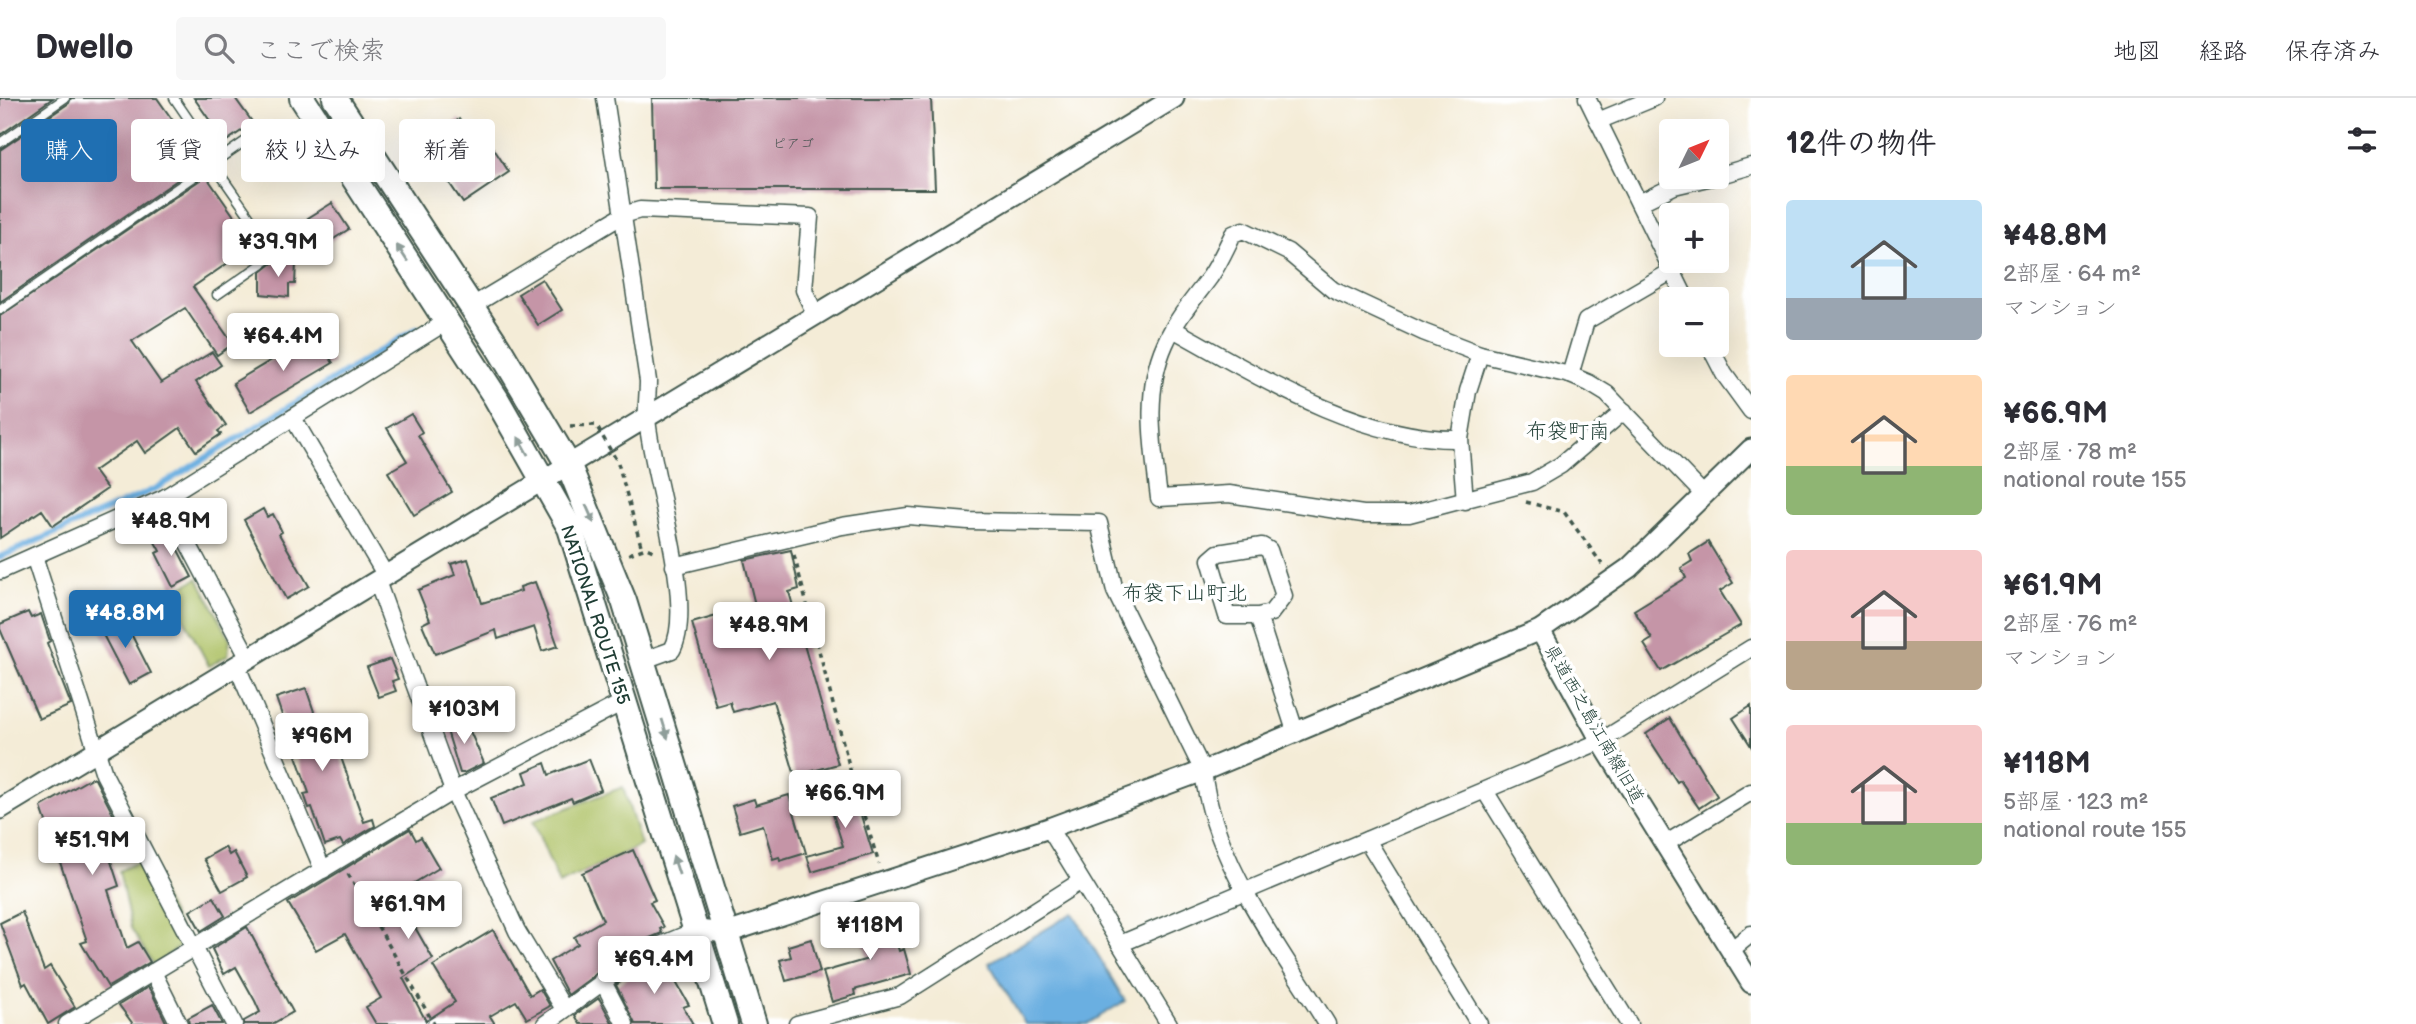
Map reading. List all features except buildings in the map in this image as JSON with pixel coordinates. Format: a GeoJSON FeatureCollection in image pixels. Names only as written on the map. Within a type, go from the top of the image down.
{"type":"FeatureCollection","features":[{"type":"Feature","properties":{"kind":"highway","name":"NATIONAL ROUTE 155"},"geometry":{"type":"LineString","coordinates":[[302,98],[496,398],[570,528],[725,1024]]}},
{"type":"Feature","properties":{"kind":"highway","name":"NATIONAL ROUTE 155"},"geometry":{"type":"LineString","coordinates":[[335,98],[472,306],[569,466],[624,600],[644,660],[754,1024]]}},
{"type":"Feature","properties":{"kind":"street"},"geometry":{"type":"LineString","coordinates":[[605,98],[648,381],[647,419],[673,562],[681,626],[672,650],[644,660]]}},
{"type":"Feature","properties":{"kind":"street"},"geometry":{"type":"LineString","coordinates":[[0,809],[1174,98]]}},
{"type":"Feature","properties":{"kind":"street"},"geometry":{"type":"LineString","coordinates":[[1587,98],[1659,244]]}},
{"type":"Feature","properties":{"kind":"street"},"geometry":{"type":"LineString","coordinates":[[1598,121],[1654,98]]}},
{"type":"Feature","properties":{"kind":"street"},"geometry":{"type":"LineString","coordinates":[[1729,172],[1751,166]]}},
{"type":"Feature","properties":{"kind":"street"},"geometry":{"type":"LineString","coordinates":[[1639,203],[1668,189]]}},
{"type":"Feature","properties":{"kind":"street"},"geometry":{"type":"LineString","coordinates":[[472,306],[623,215],[640,210],[810,217],[804,290],[816,316]]}},
{"type":"Feature","properties":{"kind":"street"},"geometry":{"type":"LineString","coordinates":[[1624,411],[1545,476],[1465,501],[1387,516],[1229,495],[1159,498],[1152,438],[1151,398],[1161,356],[1173,329],[1212,274],[1233,234],[1244,230],[1288,252],[1334,290],[1423,332],[1480,354],[1570,375],[1607,394],[1624,411],[1704,495]]}},
{"type":"Feature","properties":{"kind":"street"},"geometry":{"type":"LineString","coordinates":[[1570,375],[1586,321],[1669,273]]}},
{"type":"Feature","properties":{"kind":"street"},"geometry":{"type":"LineString","coordinates":[[0,571],[164,498],[446,322]]}},
{"type":"Feature","properties":{"kind":"street"},"geometry":{"type":"LineString","coordinates":[[1173,329],[1250,372],[1369,424],[1418,436],[1460,439]]}},
{"type":"Feature","properties":{"kind":"street"},"geometry":{"type":"LineString","coordinates":[[1465,501],[1460,439],[1468,391],[1480,354]]}},
{"type":"Feature","properties":{"kind":"street"},"geometry":{"type":"LineString","coordinates":[[1715,357],[1751,411]]}},
{"type":"Feature","properties":{"kind":"street"},"geometry":{"type":"LineString","coordinates":[[293,418],[381,579],[453,792],[517,931],[564,1009]]}},
{"type":"Feature","properties":{"kind":"street","name":"県道西之島江南線旧道"},"geometry":{"type":"LineString","coordinates":[[1751,449],[1614,580],[1540,630],[1601,741],[1751,983]]}},
{"type":"Feature","properties":{"kind":"street"},"geometry":{"type":"LineString","coordinates":[[164,498],[243,662],[323,870]]}},
{"type":"Feature","properties":{"kind":"street"},"geometry":{"type":"LineString","coordinates":[[673,562],[842,526],[908,516],[968,521],[1099,523],[1115,592],[1203,771],[1206,799],[1245,892],[1327,1024]]}},
{"type":"Feature","properties":{"kind":"street"},"geometry":{"type":"LineString","coordinates":[[1262,545],[1269,550],[1284,596],[1271,613],[1258,616],[1227,616],[1210,560],[1219,553],[1262,545]]}},
{"type":"Feature","properties":{"kind":"street"},"geometry":{"type":"LineString","coordinates":[[34,556],[95,752],[234,1024]]}},
{"type":"Feature","properties":{"kind":"street"},"geometry":{"type":"LineString","coordinates":[[1258,616],[1296,734]]}},
{"type":"Feature","properties":{"kind":"street"},"geometry":{"type":"LineString","coordinates":[[545,1024],[601,980],[644,952],[697,930],[727,933],[1049,828],[1296,734],[1540,630]]}},
{"type":"Feature","properties":{"kind":"street"},"geometry":{"type":"LineString","coordinates":[[1120,944],[1601,741],[1751,648]]}},
{"type":"Feature","properties":{"kind":"street"},"geometry":{"type":"LineString","coordinates":[[67,1024],[453,792],[624,702]]}},
{"type":"Feature","properties":{"kind":"street"},"geometry":{"type":"LineString","coordinates":[[1485,790],[1629,1024]]}},
{"type":"Feature","properties":{"kind":"street"},"geometry":{"type":"LineString","coordinates":[[1665,844],[1751,792]]}},
{"type":"Feature","properties":{"kind":"street"},"geometry":{"type":"LineString","coordinates":[[1049,828],[1169,1024]]}},
{"type":"Feature","properties":{"kind":"street"},"geometry":{"type":"LineString","coordinates":[[1367,840],[1479,1024]]}},
{"type":"Feature","properties":{"kind":"street"},"geometry":{"type":"LineString","coordinates":[[797,1024],[900,996],[1081,881]]}},
{"type":"Feature","properties":{"kind":"street"},"geometry":{"type":"LineString","coordinates":[[1731,950],[1751,934]]}},
{"type":"Feature","properties":{"kind":"street"},"geometry":{"type":"LineString","coordinates":[[153,972],[178,1024]]}},
{"type":"Feature","properties":{"kind":"street"},"geometry":{"type":"LineString","coordinates":[[601,980],[625,1024]]}},
{"type":"Feature","properties":{"kind":"lane"},"geometry":{"type":"LineString","coordinates":[[0,143],[65,98]]}},
{"type":"Feature","properties":{"kind":"lane"},"geometry":{"type":"LineString","coordinates":[[174,98],[187,119]]}},
{"type":"Feature","properties":{"kind":"lane"},"geometry":{"type":"LineString","coordinates":[[217,295],[269,259],[271,247],[227,180]]}},
{"type":"Feature","properties":{"kind":"lane"},"geometry":{"type":"LineString","coordinates":[[0,310],[186,182]]}},
{"type":"Feature","properties":{"kind":"path"},"geometry":{"type":"LineString","coordinates":[[570,426],[596,425],[618,463],[642,549]]}},
{"type":"Feature","properties":{"kind":"path"},"geometry":{"type":"LineString","coordinates":[[1492,494],[1564,512],[1614,580]]}},
{"type":"Feature","properties":{"kind":"path"},"geometry":{"type":"LineString","coordinates":[[790,539],[851,773],[885,881]]}},
{"type":"Feature","properties":{"kind":"path"},"geometry":{"type":"LineString","coordinates":[[629,554],[642,549],[673,562]]}},
{"type":"Feature","properties":{"kind":"path"},"geometry":{"type":"LineString","coordinates":[[340,860],[434,1024]]}},
{"type":"Feature","properties":{"kind":"green space"},"geometry":{"type":"Polygon","coordinates":[[[198,578],[230,639],[228,655],[209,666],[171,593],[198,578]]]}},
{"type":"Feature","properties":{"kind":"green space"},"geometry":{"type":"Polygon","coordinates":[[[623,787],[641,845],[559,884],[533,821],[623,787]]]}},
{"type":"Feature","properties":{"kind":"green space"},"geometry":{"type":"Polygon","coordinates":[[[143,859],[186,942],[154,965],[131,928],[119,871],[143,859]]]}},
{"type":"Feature","properties":{"kind":"water"},"geometry":{"type":"Polygon","coordinates":[[[1073,913],[1125,1001],[1087,1024],[1025,1024],[989,963],[1073,913]]]}},
{"type":"Feature","properties":{"kind":"waterway"},"geometry":{"type":"LineString","coordinates":[[0,557],[155,489],[417,328]]}},
{"type":"Feature","properties":{"kind":"district","name":"布袋町南"},"geometry":{"type":"Point","coordinates":[1568,431]}},
{"type":"Feature","properties":{"kind":"district","name":"布袋下山町北"},"geometry":{"type":"Point","coordinates":[1185,593]}}]}
